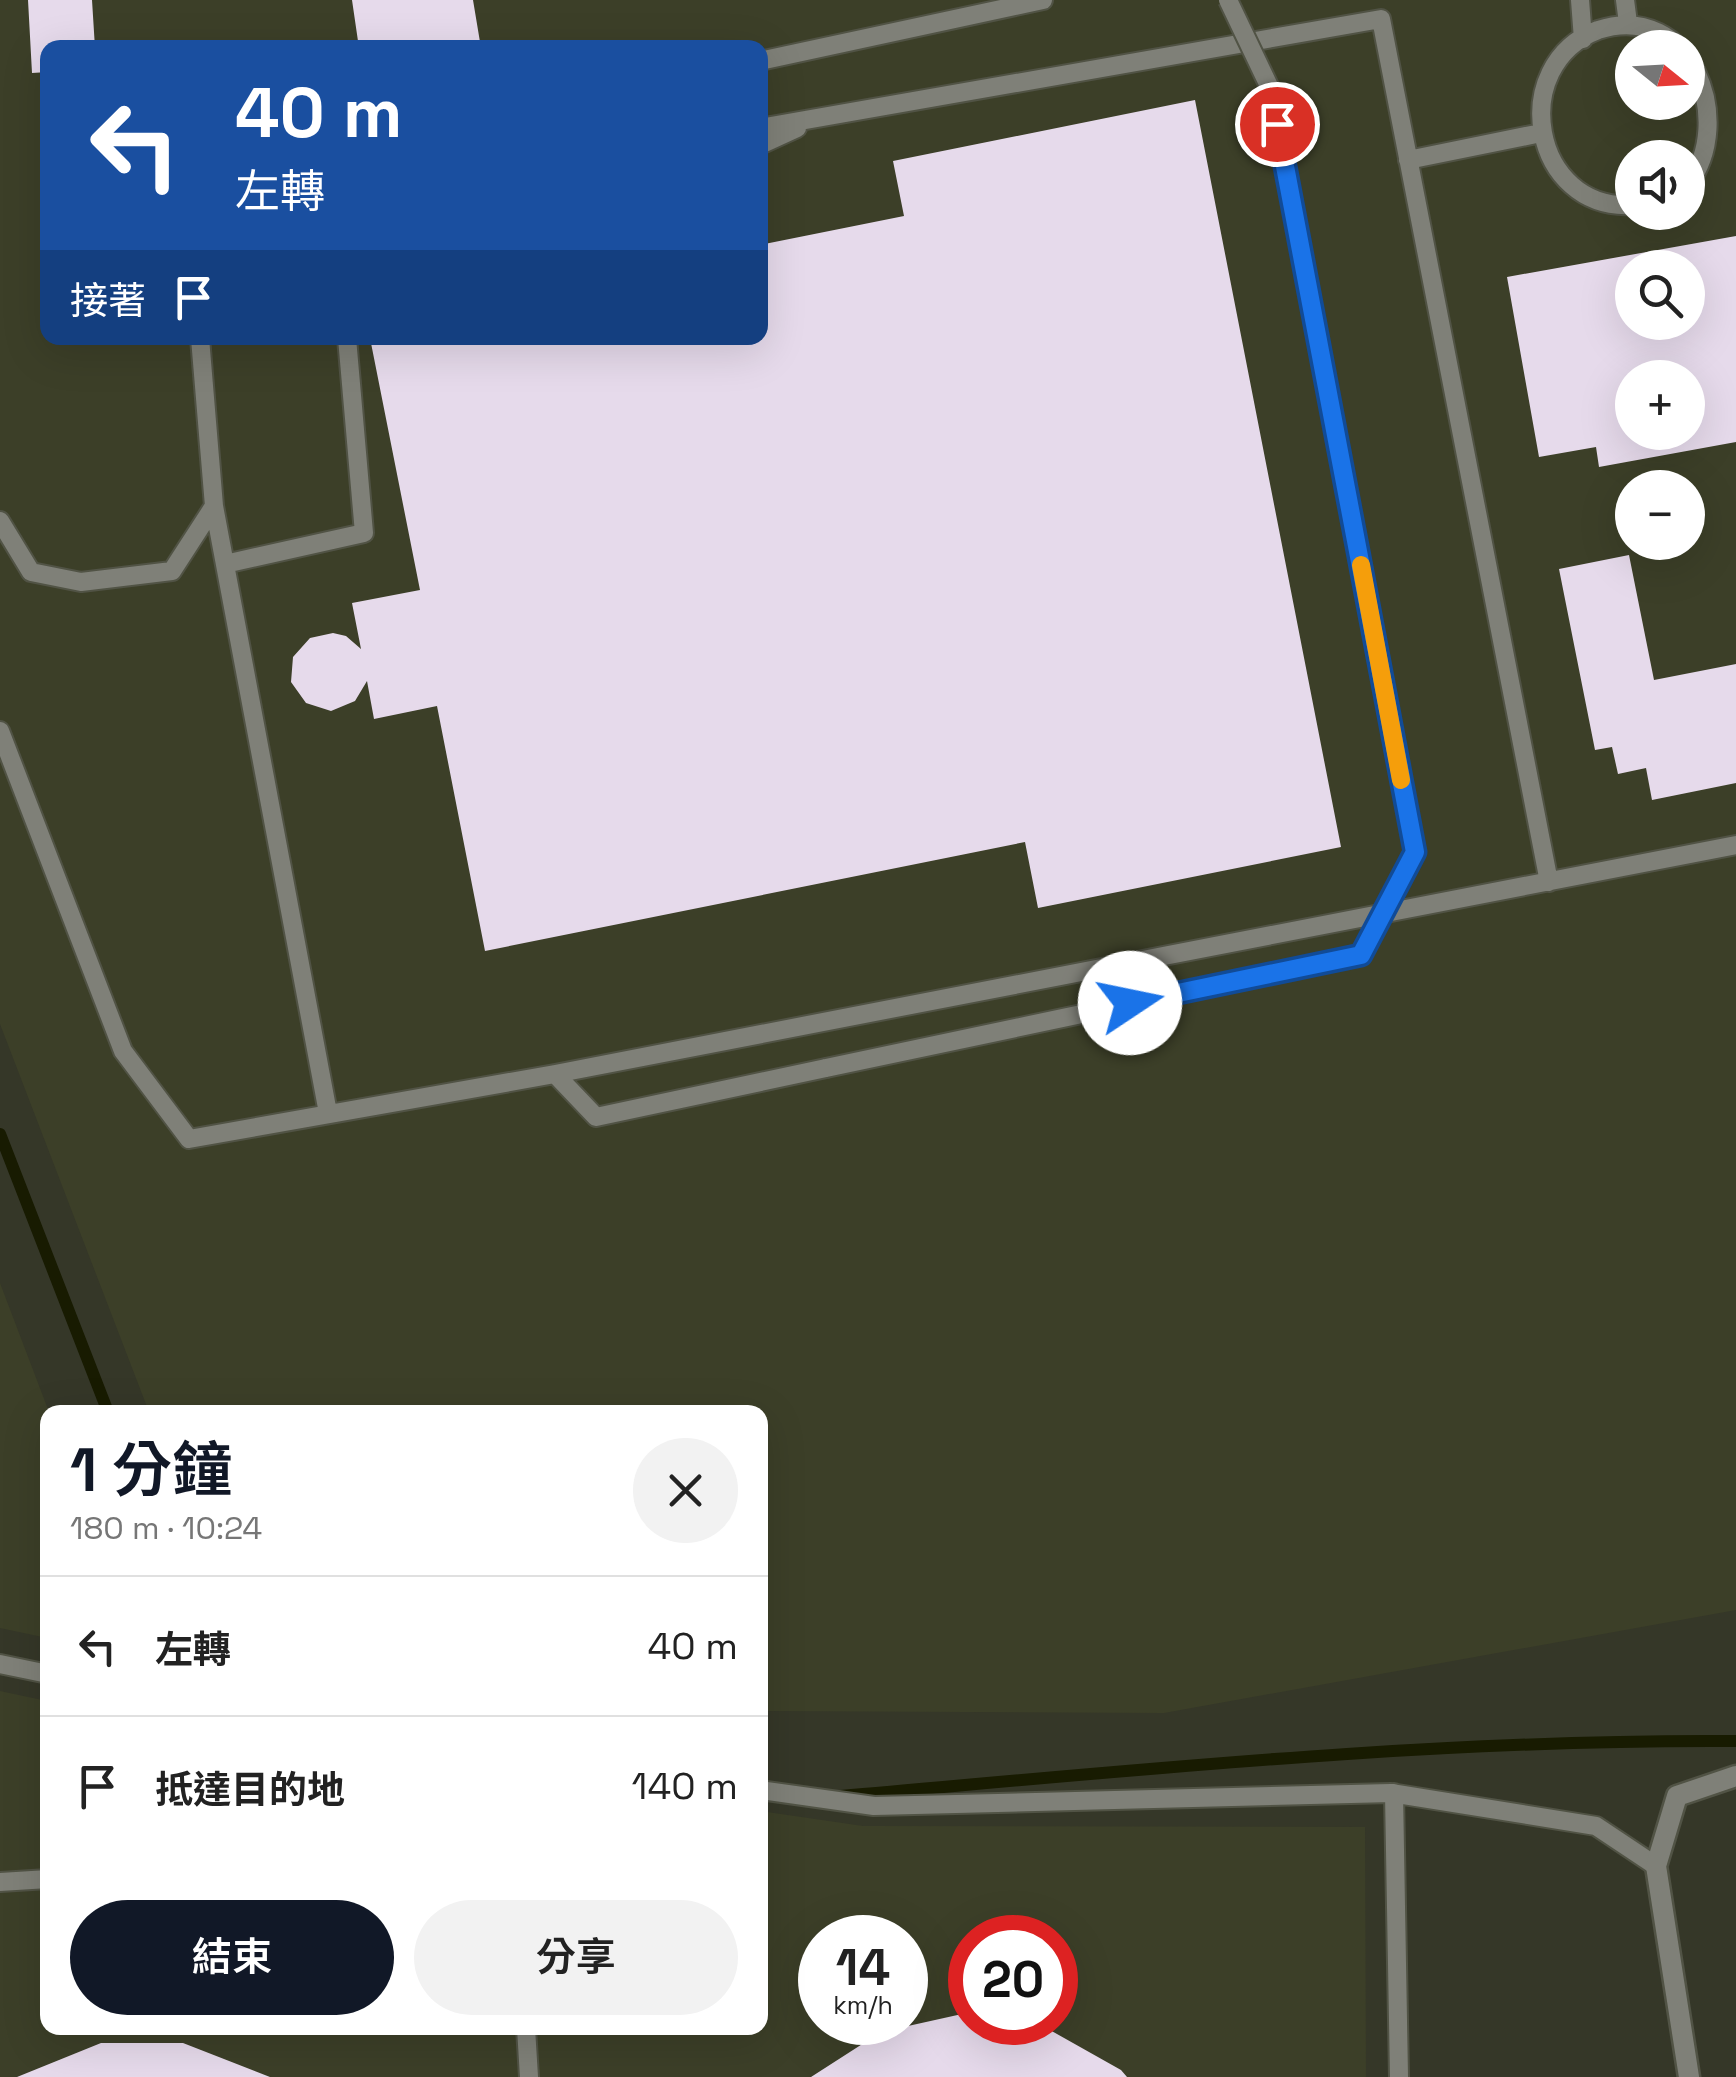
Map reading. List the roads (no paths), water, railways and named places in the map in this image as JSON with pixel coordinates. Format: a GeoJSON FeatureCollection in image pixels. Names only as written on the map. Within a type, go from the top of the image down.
{"type":"FeatureCollection","features":[{"type":"Feature","properties":{"kind":"street"},"geometry":{"type":"LineString","coordinates":[[1690,2077],[1656,1866],[1677,1796],[1736,1776]]}},
{"type":"Feature","properties":{"kind":"lane"},"geometry":{"type":"LineString","coordinates":[[768,59],[1042,0]]}},
{"type":"Feature","properties":{"kind":"lane"},"geometry":{"type":"LineString","coordinates":[[555,1074],[596,1117],[1361,955],[1415,852],[1270,86],[1228,0]]}},
{"type":"Feature","properties":{"kind":"lane"},"geometry":{"type":"LineString","coordinates":[[1580,0],[1583,39]]}},
{"type":"Feature","properties":{"kind":"lane"},"geometry":{"type":"LineString","coordinates":[[1626,0],[1628,24]]}},
{"type":"Feature","properties":{"kind":"lane"},"geometry":{"type":"LineString","coordinates":[[768,127],[1381,20],[1549,882]]}},
{"type":"Feature","properties":{"kind":"lane"},"geometry":{"type":"LineString","coordinates":[[1615,205],[1592,198],[1569,182],[1552,160],[1541,132],[1540,101],[1551,71],[1570,47],[1597,30],[1628,24],[1659,28],[1687,43],[1708,66],[1719,96],[1720,124],[1713,152],[1705,165]]}},
{"type":"Feature","properties":{"kind":"lane"},"geometry":{"type":"LineString","coordinates":[[768,141],[825,116]]}},
{"type":"Feature","properties":{"kind":"lane"},"geometry":{"type":"LineString","coordinates":[[1408,160],[1541,132]]}},
{"type":"Feature","properties":{"kind":"lane"},"geometry":{"type":"LineString","coordinates":[[201,345],[214,506],[328,1113]]}},
{"type":"Feature","properties":{"kind":"lane"},"geometry":{"type":"LineString","coordinates":[[226,564],[364,534],[347,345]]}},
{"type":"Feature","properties":{"kind":"lane"},"geometry":{"type":"LineString","coordinates":[[0,521],[31,572],[81,582],[172,572],[214,506]]}},
{"type":"Feature","properties":{"kind":"lane"},"geometry":{"type":"LineString","coordinates":[[0,731],[123,1050],[189,1139],[555,1074],[1736,846]]}},
{"type":"Feature","properties":{"kind":"lane"},"geometry":{"type":"LineString","coordinates":[[0,1664],[40,1672]]}},
{"type":"Feature","properties":{"kind":"lane"},"geometry":{"type":"LineString","coordinates":[[768,1791],[874,1806],[1394,1793],[1596,1826],[1656,1866]]}},
{"type":"Feature","properties":{"kind":"lane"},"geometry":{"type":"LineString","coordinates":[[1394,1793],[1399,2077]]}},
{"type":"Feature","properties":{"kind":"lane"},"geometry":{"type":"LineString","coordinates":[[0,1882],[40,1880]]}},
{"type":"Feature","properties":{"kind":"lane"},"geometry":{"type":"LineString","coordinates":[[526,2035],[528,2077]]}},
{"type":"Feature","properties":{"kind":"waterway"},"geometry":{"type":"LineString","coordinates":[[0,1134],[105,1405]]}},
{"type":"Feature","properties":{"kind":"waterway"},"geometry":{"type":"LineString","coordinates":[[841,1796],[1400,1751],[1736,1741]]}}]}
